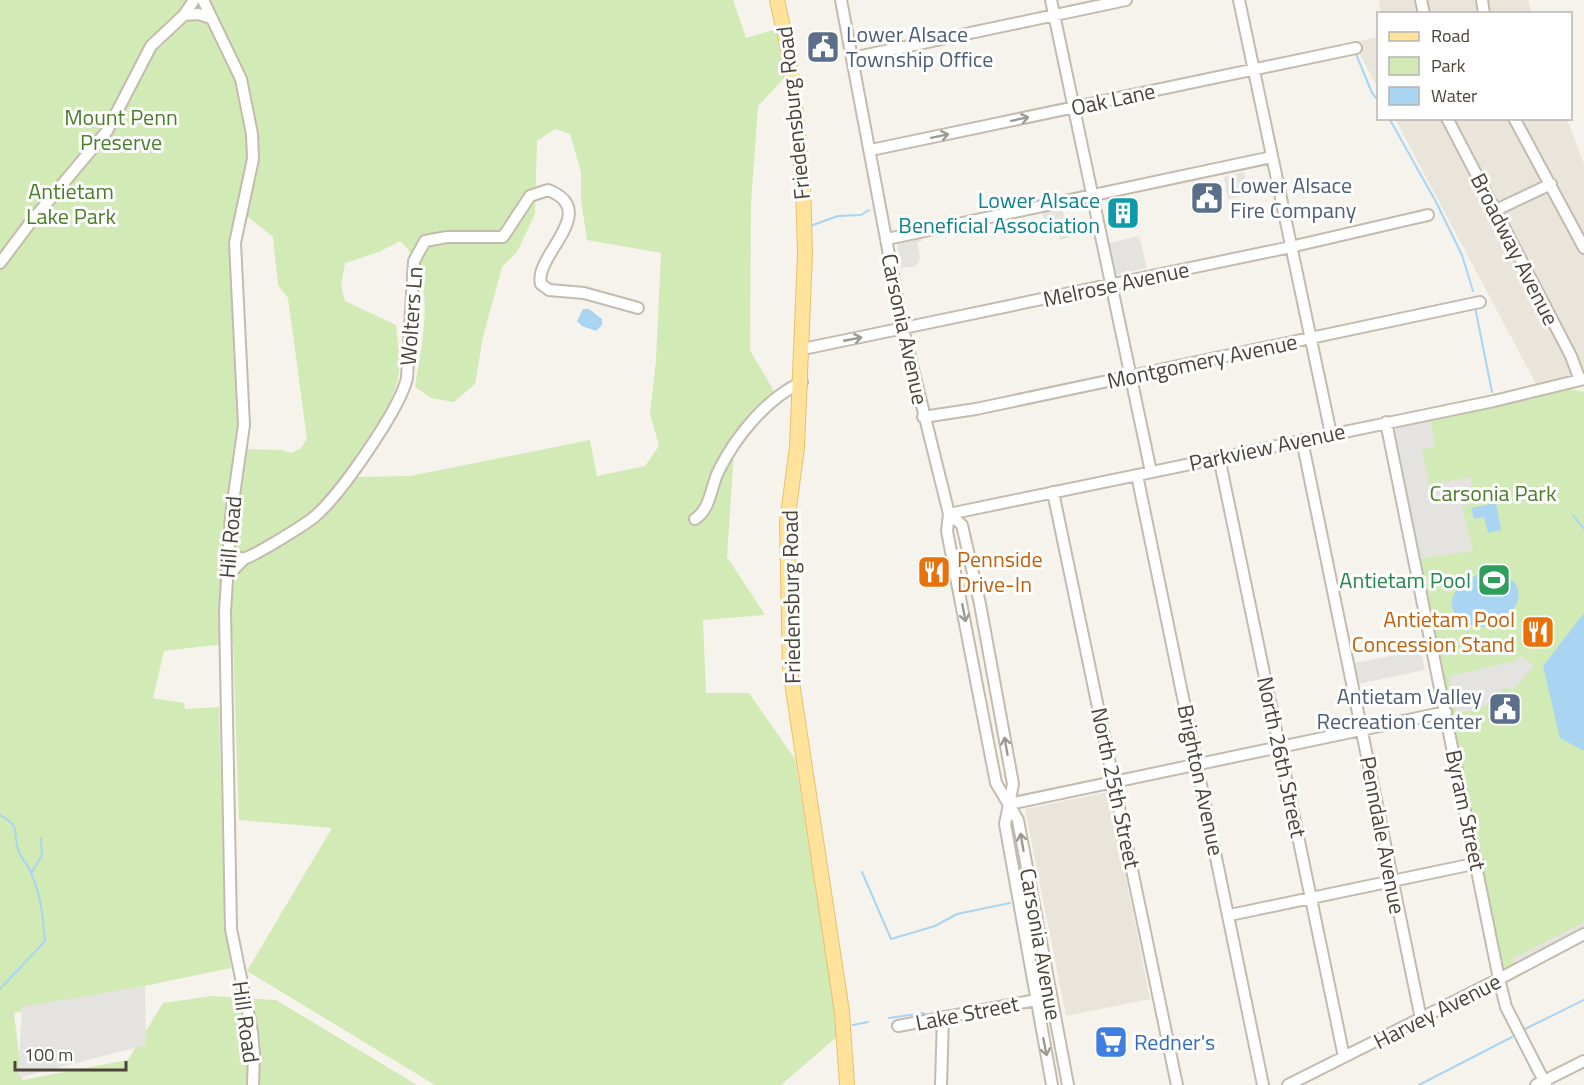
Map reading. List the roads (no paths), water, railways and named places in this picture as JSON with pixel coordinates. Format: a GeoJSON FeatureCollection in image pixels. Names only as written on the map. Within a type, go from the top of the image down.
{"type":"FeatureCollection","features":[{"type":"Feature","properties":{"kind":"main road","name":"Friedensburg Road"},"geometry":{"type":"LineString","coordinates":[[777,0],[788,49],[803,185],[805,255],[802,382],[788,523],[790,669],[843,1022],[847,1085]]}},
{"type":"Feature","properties":{"kind":"street"},"geometry":{"type":"LineString","coordinates":[[0,263],[106,131],[151,46],[184,15],[194,0]]}},
{"type":"Feature","properties":{"kind":"street","name":"Hill Road"},"geometry":{"type":"LineString","coordinates":[[203,0],[241,78],[252,134],[252,159],[235,243],[244,425],[228,556],[225,656],[231,920],[235,954],[252,1032],[254,1054],[252,1085]]}},
{"type":"Feature","properties":{"kind":"street","name":"Carsonia Avenue"},"geometry":{"type":"LineString","coordinates":[[841,0],[903,329],[923,417],[949,514],[947,531],[996,783],[1018,820],[1068,1085]]}},
{"type":"Feature","properties":{"kind":"street"},"geometry":{"type":"LineString","coordinates":[[1051,0],[1151,471]]}},
{"type":"Feature","properties":{"kind":"street"},"geometry":{"type":"LineString","coordinates":[[852,58],[1126,0]]}},
{"type":"Feature","properties":{"kind":"street"},"geometry":{"type":"LineString","coordinates":[[1239,0],[1332,434]]}},
{"type":"Feature","properties":{"kind":"street"},"geometry":{"type":"LineString","coordinates":[[184,15],[198,14],[211,18]]}},
{"type":"Feature","properties":{"kind":"street","name":"Oak Lane"},"geometry":{"type":"LineString","coordinates":[[870,150],[1356,48]]}},
{"type":"Feature","properties":{"kind":"street","name":"Broadway Avenue"},"geometry":{"type":"LineString","coordinates":[[1448,120],[1582,380]]}},
{"type":"Feature","properties":{"kind":"street"},"geometry":{"type":"LineString","coordinates":[[1515,120],[1584,248]]}},
{"type":"Feature","properties":{"kind":"street"},"geometry":{"type":"LineString","coordinates":[[887,239],[1272,157]]}},
{"type":"Feature","properties":{"kind":"street"},"geometry":{"type":"LineString","coordinates":[[1496,210],[1551,184]]}},
{"type":"Feature","properties":{"kind":"street","name":"Wolters Ln"},"geometry":{"type":"LineString","coordinates":[[245,558],[314,517],[360,461],[404,392],[414,261],[425,242],[447,237],[503,237],[530,196],[548,190],[564,202],[568,216],[563,232],[541,273],[541,284],[549,290],[584,293],[638,308]]}},
{"type":"Feature","properties":{"kind":"street","name":"Melrose Avenue"},"geometry":{"type":"LineString","coordinates":[[803,349],[1292,247],[1428,215]]}},
{"type":"Feature","properties":{"kind":"street","name":"Montgomery Avenue"},"geometry":{"type":"LineString","coordinates":[[923,417],[975,409],[1480,302]]}},
{"type":"Feature","properties":{"kind":"street","name":"Parkview Avenue"},"geometry":{"type":"LineString","coordinates":[[949,514],[1494,401],[1582,380]]}},
{"type":"Feature","properties":{"kind":"street"},"geometry":{"type":"LineString","coordinates":[[695,519],[705,510],[718,472],[740,436],[771,403],[790,387],[802,382]]}},
{"type":"Feature","properties":{"kind":"street","name":"Byram Street"},"geometry":{"type":"LineString","coordinates":[[1386,422],[1478,863],[1499,979],[1506,1007],[1542,1084]]}},
{"type":"Feature","properties":{"kind":"street","name":"Penndale Avenue"},"geometry":{"type":"LineString","coordinates":[[1302,440],[1421,1019]]}},
{"type":"Feature","properties":{"kind":"street","name":"North 26th Street"},"geometry":{"type":"LineString","coordinates":[[1219,457],[1344,1057]]}},
{"type":"Feature","properties":{"kind":"street","name":"Brighton Avenue"},"geometry":{"type":"LineString","coordinates":[[1137,475],[1230,915],[1263,1085]]}},
{"type":"Feature","properties":{"kind":"street","name":"North 25th Street"},"geometry":{"type":"LineString","coordinates":[[1053,492],[1177,1085]]}},
{"type":"Feature","properties":{"kind":"street","name":"Carsonia Avenue"},"geometry":{"type":"LineString","coordinates":[[949,514],[962,525],[980,604],[1013,784],[1005,824],[1052,1085]]}},
{"type":"Feature","properties":{"kind":"street"},"geometry":{"type":"LineString","coordinates":[[228,556],[245,558]]}},
{"type":"Feature","properties":{"kind":"street"},"geometry":{"type":"LineString","coordinates":[[227,576],[245,558]]}},
{"type":"Feature","properties":{"kind":"street"},"geometry":{"type":"LineString","coordinates":[[1009,804],[1446,712]]}},
{"type":"Feature","properties":{"kind":"street"},"geometry":{"type":"LineString","coordinates":[[1230,915],[1478,863]]}},
{"type":"Feature","properties":{"kind":"street","name":"Harvey Avenue"},"geometry":{"type":"LineString","coordinates":[[1289,1085],[1584,934]]}},
{"type":"Feature","properties":{"kind":"street","name":"Lake Street"},"geometry":{"type":"LineString","coordinates":[[898,1026],[1036,1000]]}},
{"type":"Feature","properties":{"kind":"street"},"geometry":{"type":"LineString","coordinates":[[940,1085],[943,1017]]}},
{"type":"Feature","properties":{"kind":"street"},"geometry":{"type":"LineString","coordinates":[[1542,1084],[1584,1061]]}},
{"type":"Feature","properties":{"kind":"water"},"geometry":{"type":"Polygon","coordinates":[[[583,309],[589,309],[602,319],[602,325],[596,331],[582,326],[577,321],[583,309]]]}},
{"type":"Feature","properties":{"kind":"water"},"geometry":{"type":"Polygon","coordinates":[[[1496,503],[1501,530],[1488,533],[1484,517],[1474,519],[1471,508],[1496,503]]]}},
{"type":"Feature","properties":{"kind":"water"},"geometry":{"type":"Polygon","coordinates":[[[1483,573],[1504,576],[1516,584],[1519,595],[1515,607],[1506,618],[1493,625],[1479,627],[1463,621],[1455,614],[1452,599],[1455,592],[1467,580],[1483,573]]]}},
{"type":"Feature","properties":{"kind":"water"},"geometry":{"type":"Polygon","coordinates":[[[1584,613],[1584,751],[1560,738],[1543,666],[1584,613]]]}},
{"type":"Feature","properties":{"kind":"waterway"},"geometry":{"type":"LineString","coordinates":[[1356,54],[1372,93],[1377,99]]}},
{"type":"Feature","properties":{"kind":"waterway"},"geometry":{"type":"LineString","coordinates":[[1390,120],[1436,202],[1462,255],[1473,291]]}},
{"type":"Feature","properties":{"kind":"waterway"},"geometry":{"type":"LineString","coordinates":[[810,226],[838,216],[861,215],[869,210]]}},
{"type":"Feature","properties":{"kind":"waterway"},"geometry":{"type":"LineString","coordinates":[[1475,307],[1492,392]]}},
{"type":"Feature","properties":{"kind":"waterway"},"geometry":{"type":"LineString","coordinates":[[1573,515],[1584,529]]}},
{"type":"Feature","properties":{"kind":"waterway"},"geometry":{"type":"LineString","coordinates":[[0,815],[14,826],[19,852],[34,881],[41,906],[45,941],[0,989]]}},
{"type":"Feature","properties":{"kind":"waterway"},"geometry":{"type":"LineString","coordinates":[[32,872],[42,855],[41,838]]}},
{"type":"Feature","properties":{"kind":"waterway"},"geometry":{"type":"LineString","coordinates":[[862,872],[891,939],[935,926],[957,914],[1010,903]]}},
{"type":"Feature","properties":{"kind":"waterway"},"geometry":{"type":"LineString","coordinates":[[1525,1029],[1584,1000]]}},
{"type":"Feature","properties":{"kind":"waterway"},"geometry":{"type":"LineString","coordinates":[[889,1018],[924,1013]]}},
{"type":"Feature","properties":{"kind":"waterway"},"geometry":{"type":"LineString","coordinates":[[853,1025],[868,1022]]}},
{"type":"Feature","properties":{"kind":"waterway"},"geometry":{"type":"LineString","coordinates":[[1419,1085],[1512,1037]]}},
{"type":"Feature","properties":{"kind":"place","name":"Lower Alsace Township Office"},"geometry":{"type":"Point","coordinates":[823,47]}},
{"type":"Feature","properties":{"kind":"place","name":"Lower Alsace Fire Company"},"geometry":{"type":"Point","coordinates":[1207,198]}},
{"type":"Feature","properties":{"kind":"place","name":"Lower Alsace Beneficial Association"},"geometry":{"type":"Point","coordinates":[1123,213]}},
{"type":"Feature","properties":{"kind":"place","name":"Pennside Drive-In"},"geometry":{"type":"Point","coordinates":[934,572]}},
{"type":"Feature","properties":{"kind":"place","name":"Antietam Pool"},"geometry":{"type":"Point","coordinates":[1494,580]}},
{"type":"Feature","properties":{"kind":"place","name":"Antietam Pool Concession Stand"},"geometry":{"type":"Point","coordinates":[1538,632]}},
{"type":"Feature","properties":{"kind":"place","name":"Antietam Valley Recreation Center"},"geometry":{"type":"Point","coordinates":[1505,709]}},
{"type":"Feature","properties":{"kind":"place","name":"Redner's"},"geometry":{"type":"Point","coordinates":[1111,1042]}},
{"type":"Feature","properties":{"kind":"park label","name":"Mount Penn Preserve"},"geometry":{"type":"Point","coordinates":[121,130]}},
{"type":"Feature","properties":{"kind":"park label","name":"Antietam Lake Park"},"geometry":{"type":"Point","coordinates":[71,204]}},
{"type":"Feature","properties":{"kind":"park label","name":"Carsonia Park"},"geometry":{"type":"Point","coordinates":[1493,493]}}]}
